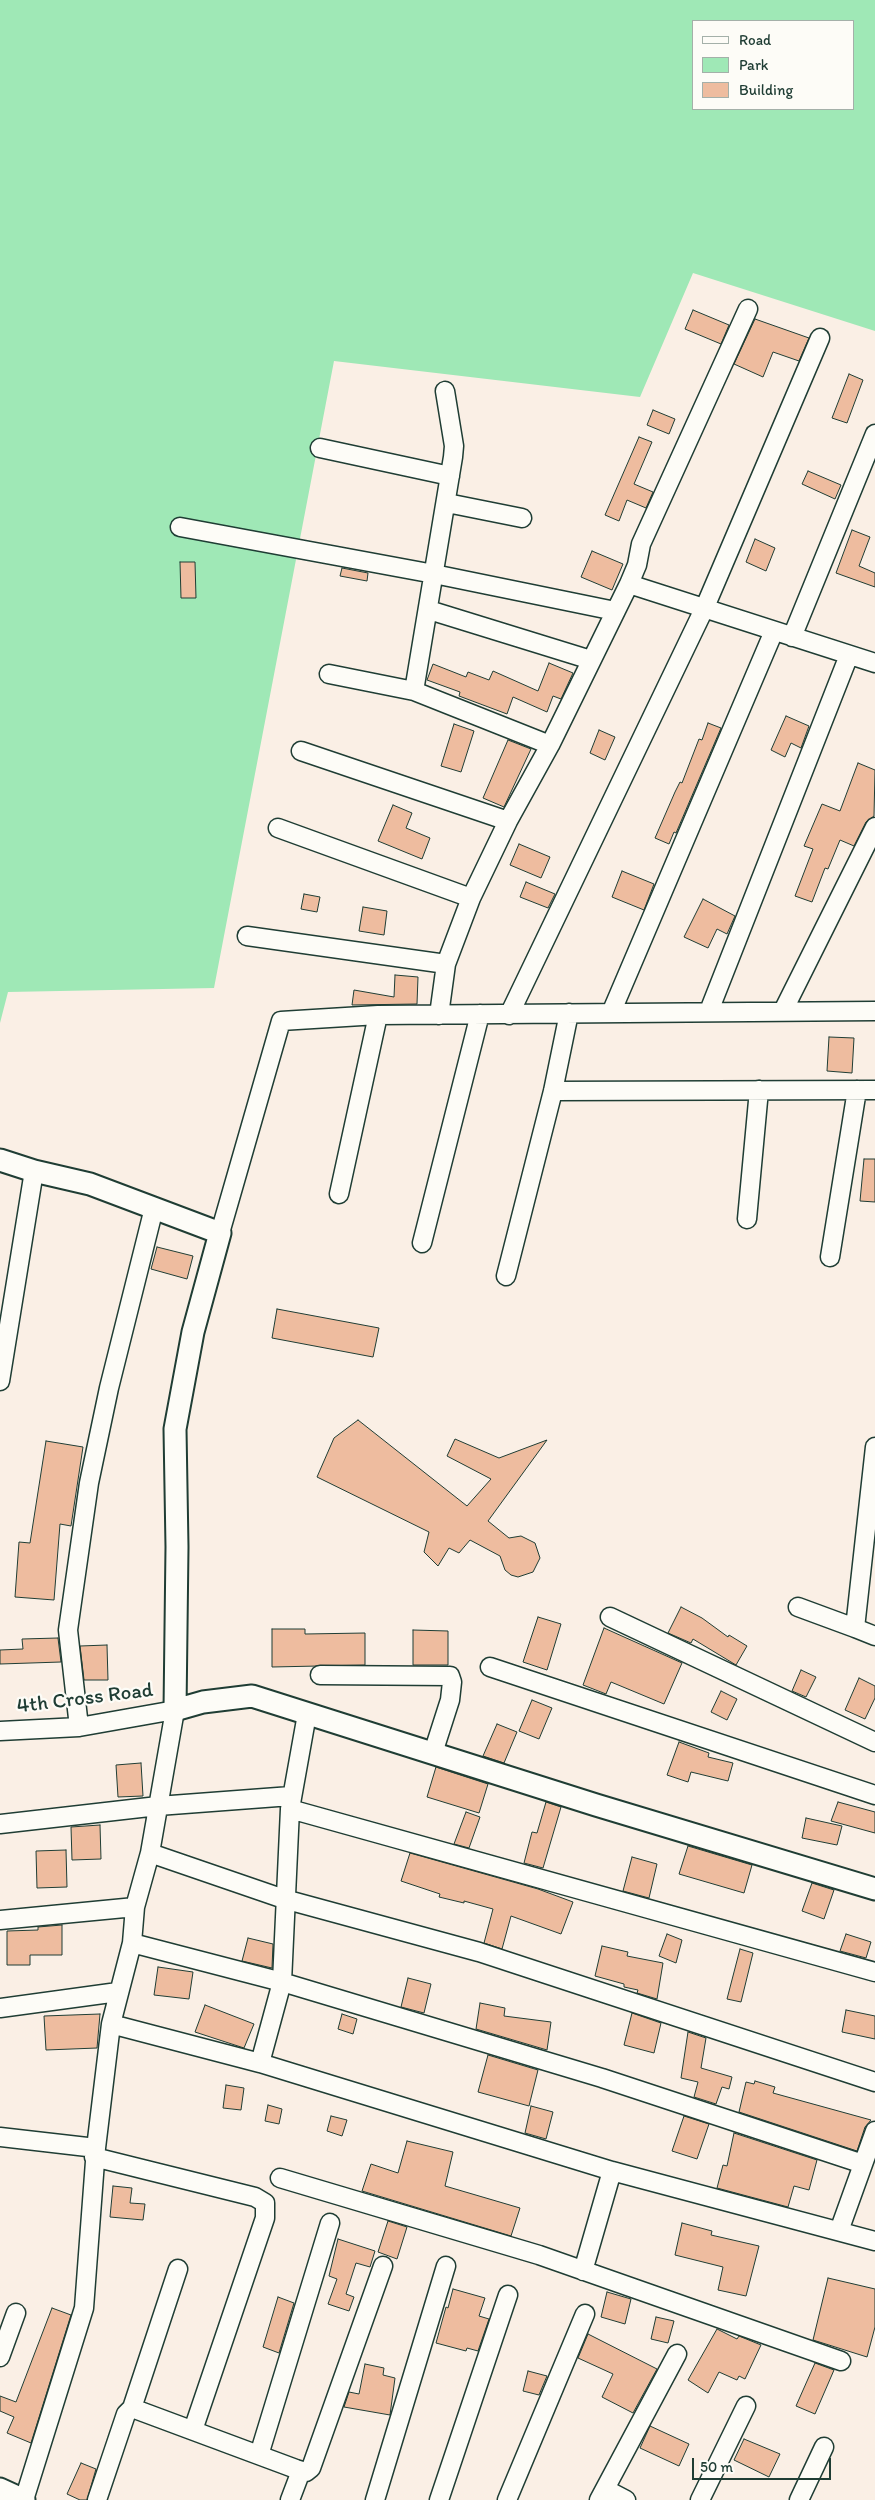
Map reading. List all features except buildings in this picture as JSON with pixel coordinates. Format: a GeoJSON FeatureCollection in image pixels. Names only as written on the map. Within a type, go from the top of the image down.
{"type":"FeatureCollection","features":[{"type":"Feature","properties":{"kind":"street"},"geometry":{"type":"LineString","coordinates":[[439,1015],[446,964],[471,898],[508,821],[550,745],[629,584],[637,565],[641,544],[748,309]]}},
{"type":"Feature","properties":{"kind":"street"},"geometry":{"type":"LineString","coordinates":[[508,1014],[705,607],[820,338]]}},
{"type":"Feature","properties":{"kind":"street"},"geometry":{"type":"LineString","coordinates":[[414,691],[421,643],[429,610],[454,446],[445,391]]}},
{"type":"Feature","properties":{"kind":"street"},"geometry":{"type":"LineString","coordinates":[[792,637],[875,434]]}},
{"type":"Feature","properties":{"kind":"street"},"geometry":{"type":"LineString","coordinates":[[320,448],[450,476]]}},
{"type":"Feature","properties":{"kind":"street"},"geometry":{"type":"LineString","coordinates":[[446,503],[522,518]]}},
{"type":"Feature","properties":{"kind":"street"},"geometry":{"type":"LineString","coordinates":[[180,527],[434,574],[616,611]]}},
{"type":"Feature","properties":{"kind":"street"},"geometry":{"type":"LineString","coordinates":[[629,584],[849,655],[874,659]]}},
{"type":"Feature","properties":{"kind":"street"},"geometry":{"type":"LineString","coordinates":[[429,610],[591,660]]}},
{"type":"Feature","properties":{"kind":"street"},"geometry":{"type":"LineString","coordinates":[[611,1013],[774,631]]}},
{"type":"Feature","properties":{"kind":"street"},"geometry":{"type":"LineString","coordinates":[[709,1011],[849,655]]}},
{"type":"Feature","properties":{"kind":"street"},"geometry":{"type":"LineString","coordinates":[[329,674],[414,691],[550,745]]}},
{"type":"Feature","properties":{"kind":"street"},"geometry":{"type":"LineString","coordinates":[[301,752],[508,821]]}},
{"type":"Feature","properties":{"kind":"street"},"geometry":{"type":"LineString","coordinates":[[783,1011],[875,827]]}},
{"type":"Feature","properties":{"kind":"street"},"geometry":{"type":"LineString","coordinates":[[278,828],[471,898]]}},
{"type":"Feature","properties":{"kind":"street"},"geometry":{"type":"LineString","coordinates":[[247,936],[446,964]]}},
{"type":"Feature","properties":{"kind":"street"},"geometry":{"type":"LineString","coordinates":[[0,2489],[24,2500],[84,2308],[95,2152],[111,2024],[132,1943],[135,1906],[150,1853],[175,1710],[177,1547],[175,1429],[193,1332],[282,1021],[378,1015],[875,1011]]}},
{"type":"Feature","properties":{"kind":"street"},"geometry":{"type":"LineString","coordinates":[[506,1276],[552,1091],[569,1013]]}},
{"type":"Feature","properties":{"kind":"street"},"geometry":{"type":"LineString","coordinates":[[422,1243],[480,1014]]}},
{"type":"Feature","properties":{"kind":"street"},"geometry":{"type":"LineString","coordinates":[[338,1194],[378,1015]]}},
{"type":"Feature","properties":{"kind":"street"},"geometry":{"type":"LineString","coordinates":[[747,1219],[758,1090]]}},
{"type":"Feature","properties":{"kind":"street"},"geometry":{"type":"LineString","coordinates":[[830,1257],[857,1090]]}},
{"type":"Feature","properties":{"kind":"street"},"geometry":{"type":"LineString","coordinates":[[552,1091],[875,1090]]}},
{"type":"Feature","properties":{"kind":"street"},"geometry":{"type":"LineString","coordinates":[[0,1160],[34,1171],[90,1184],[220,1233]]}},
{"type":"Feature","properties":{"kind":"street"},"geometry":{"type":"LineString","coordinates":[[0,1381],[34,1171]]}},
{"type":"Feature","properties":{"kind":"street"},"geometry":{"type":"LineString","coordinates":[[80,1727],[68,1630],[89,1483],[108,1388],[154,1208]]}},
{"type":"Feature","properties":{"kind":"street"},"geometry":{"type":"LineString","coordinates":[[855,1628],[875,1447]]}},
{"type":"Feature","properties":{"kind":"street"},"geometry":{"type":"LineString","coordinates":[[798,1607],[875,1636]]}},
{"type":"Feature","properties":{"kind":"street"},"geometry":{"type":"LineString","coordinates":[[610,1617],[875,1742]]}},
{"type":"Feature","properties":{"kind":"street"},"geometry":{"type":"LineString","coordinates":[[490,1667],[875,1795]]}},
{"type":"Feature","properties":{"kind":"street"},"geometry":{"type":"LineString","coordinates":[[320,1675],[450,1676],[452,1682],[450,1700],[433,1753]]}},
{"type":"Feature","properties":{"kind":"street"},"geometry":{"type":"LineString","coordinates":[[175,1710],[203,1702],[252,1696],[596,1805],[875,1889]]}},
{"type":"Feature","properties":{"kind":"street","name":"4th Cross Road"},"geometry":{"type":"LineString","coordinates":[[0,1732],[80,1727],[175,1710]]}},
{"type":"Feature","properties":{"kind":"street"},"geometry":{"type":"LineString","coordinates":[[260,2063],[282,1982],[284,1899],[290,1802],[307,1714]]}},
{"type":"Feature","properties":{"kind":"street"},"geometry":{"type":"LineString","coordinates":[[0,1824],[158,1806],[290,1802],[875,1972]]}},
{"type":"Feature","properties":{"kind":"street"},"geometry":{"type":"LineString","coordinates":[[150,1853],[284,1899],[479,1952],[875,2082]]}},
{"type":"Feature","properties":{"kind":"street"},"geometry":{"type":"LineString","coordinates":[[0,1920],[135,1906]]}},
{"type":"Feature","properties":{"kind":"street"},"geometry":{"type":"LineString","coordinates":[[132,1943],[282,1982],[602,2078],[862,2164]]}},
{"type":"Feature","properties":{"kind":"street"},"geometry":{"type":"LineString","coordinates":[[0,2008],[118,1992]]}},
{"type":"Feature","properties":{"kind":"street"},"geometry":{"type":"LineString","coordinates":[[111,2024],[260,2063],[612,2171],[875,2240]]}},
{"type":"Feature","properties":{"kind":"street"},"geometry":{"type":"LineString","coordinates":[[839,2231],[875,2131]]}},
{"type":"Feature","properties":{"kind":"street"},"geometry":{"type":"LineString","coordinates":[[0,2137],[95,2152],[255,2196],[265,2203],[265,2218],[193,2430]]}},
{"type":"Feature","properties":{"kind":"street"},"geometry":{"type":"LineString","coordinates":[[583,2271],[612,2171]]}},
{"type":"Feature","properties":{"kind":"street"},"geometry":{"type":"LineString","coordinates":[[280,2178],[539,2255],[841,2361]]}},
{"type":"Feature","properties":{"kind":"street"},"geometry":{"type":"LineString","coordinates":[[259,2455],[330,2223]]}},
{"type":"Feature","properties":{"kind":"street"},"geometry":{"type":"LineString","coordinates":[[132,2408],[306,2472],[311,2468],[383,2266]]}},
{"type":"Feature","properties":{"kind":"street"},"geometry":{"type":"LineString","coordinates":[[375,2500],[446,2266]]}},
{"type":"Feature","properties":{"kind":"street"},"geometry":{"type":"LineString","coordinates":[[97,2500],[126,2414],[132,2408],[178,2269]]}},
{"type":"Feature","properties":{"kind":"street"},"geometry":{"type":"LineString","coordinates":[[438,2500],[508,2295]]}},
{"type":"Feature","properties":{"kind":"street"},"geometry":{"type":"LineString","coordinates":[[0,2357],[16,2313]]}},
{"type":"Feature","properties":{"kind":"street"},"geometry":{"type":"LineString","coordinates":[[507,2500],[585,2314]]}},
{"type":"Feature","properties":{"kind":"street"},"geometry":{"type":"LineString","coordinates":[[626,2500],[602,2494],[677,2354]]}},
{"type":"Feature","properties":{"kind":"street"},"geometry":{"type":"LineString","coordinates":[[700,2500],[746,2406]]}},
{"type":"Feature","properties":{"kind":"street"},"geometry":{"type":"LineString","coordinates":[[799,2500],[824,2447]]}},
{"type":"Feature","properties":{"kind":"street"},"geometry":{"type":"LineString","coordinates":[[290,2500],[301,2471]]}},
{"type":"Feature","properties":{"kind":"green space"},"geometry":{"type":"Polygon","coordinates":[[[0,0],[875,0],[875,331],[693,273],[640,397],[334,361],[214,988],[8,992],[0,1023],[0,0]]]}}]}
